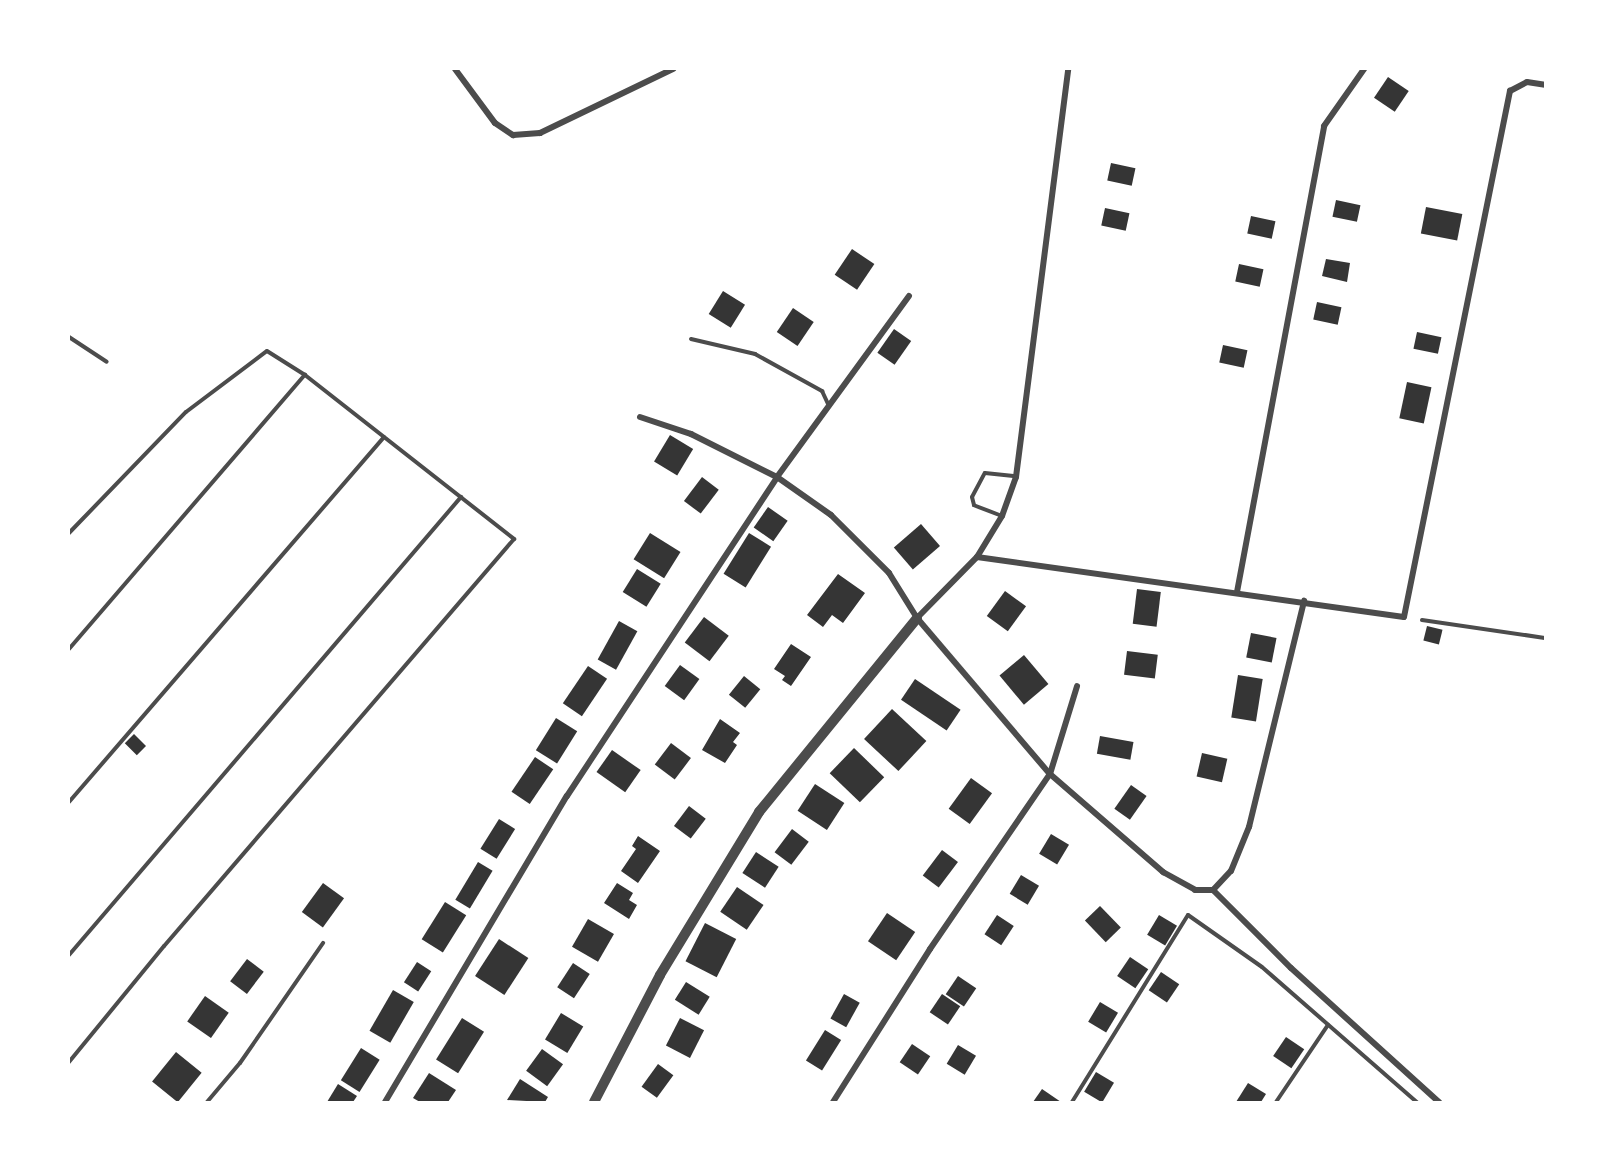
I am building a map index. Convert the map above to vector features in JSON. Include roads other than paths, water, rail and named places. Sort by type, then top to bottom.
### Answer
[{"type":"street","points":[[455,69],[495,123],[513,135],[540,133],[673,69]]},
{"type":"street","points":[[594,1102],[660,975],[759,812],[917,618],[977,557],[1002,516],[1016,477],[1068,69]]},
{"type":"street","points":[[1237,592],[1324,126],[1364,69]]},
{"type":"street","points":[[977,557],[1304,601],[1404,617],[1510,91],[1527,82],[1545,85]]},
{"type":"street","points":[[385,1102],[567,796],[777,477],[909,296]]},
{"type":"street","points":[[640,417],[691,434],[777,477],[839,523],[889,573],[917,618],[1050,774],[1163,872],[1195,890],[1213,890],[1291,968],[1439,1102]]},
{"type":"street","points":[[1213,890],[1230,872],[1249,827],[1304,601]]},
{"type":"street","points":[[833,1102],[930,949],[1050,774],[1077,686]]},
{"type":"lane","points":[[69,337],[107,362]]},
{"type":"lane","points":[[691,339],[755,354],[822,391],[830,407]]},
{"type":"lane","points":[[69,533],[186,412],[267,351],[304,375],[514,539],[180,928],[69,1062]]},
{"type":"lane","points":[[69,650],[304,375]]},
{"type":"lane","points":[[69,802],[384,437]]},
{"type":"lane","points":[[1002,516],[974,505],[972,496],[985,473],[1016,477]]},
{"type":"lane","points":[[69,955],[461,497]]},
{"type":"lane","points":[[1422,620],[1545,638]]},
{"type":"lane","points":[[1072,1102],[1188,915],[1262,968],[1417,1102]]},
{"type":"lane","points":[[207,1102],[240,1063],[323,943]]},
{"type":"lane","points":[[1276,1102],[1328,1024]]}]
